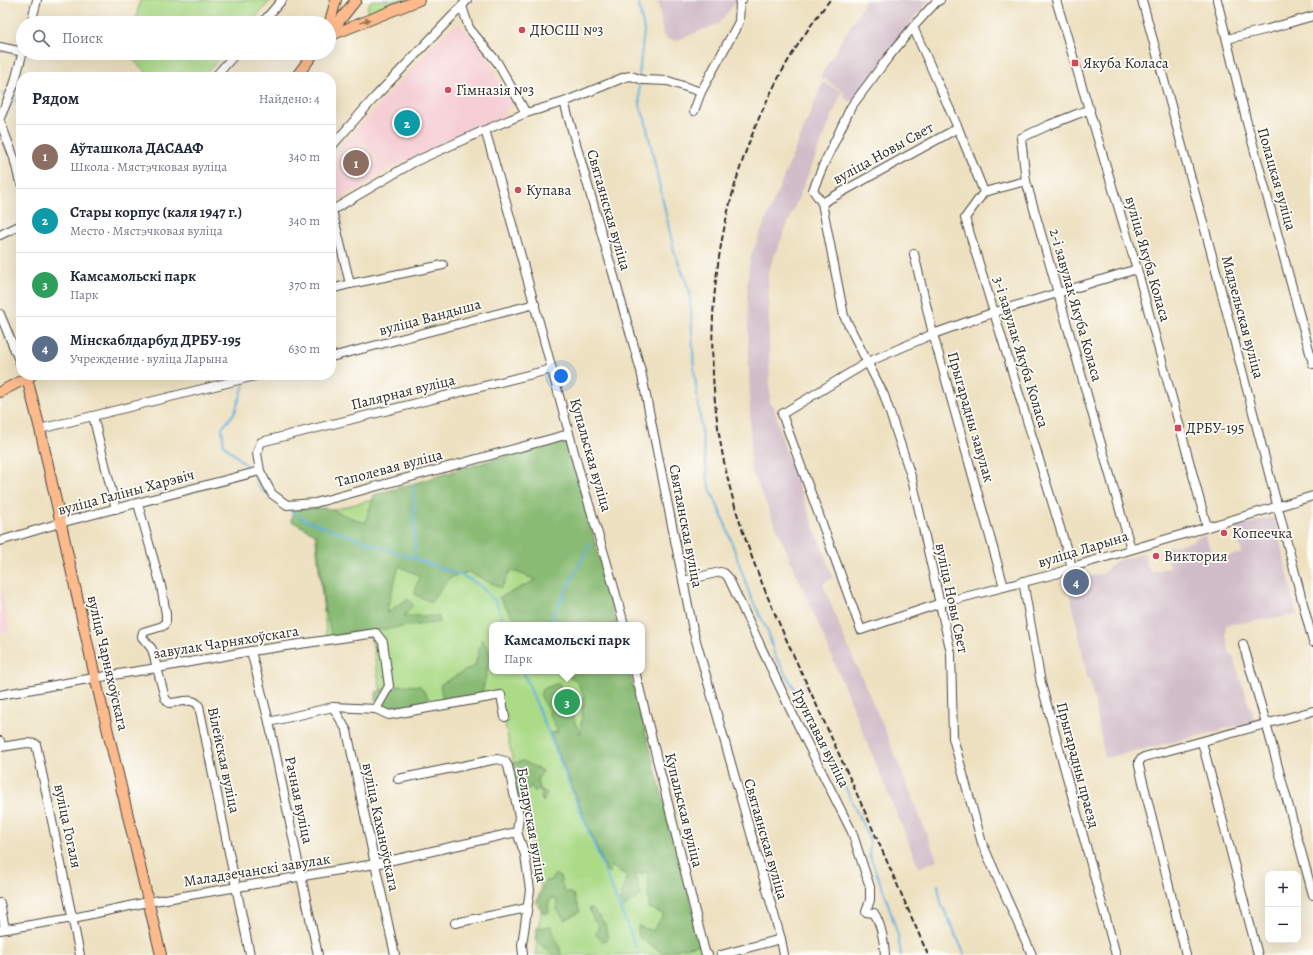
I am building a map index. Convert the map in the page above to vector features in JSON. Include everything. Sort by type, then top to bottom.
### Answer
[{"type":"main road","points":[[332,16],[336,0]]},
{"type":"main road","points":[[336,26],[356,0]]},
{"type":"main road","points":[[336,32],[418,0]]},
{"type":"main road","points":[[300,72],[309,60]]},
{"type":"main road","points":[[0,392],[21,380]]},
{"type":"main road","name":"вуліца Чарняхоўскага","points":[[29,380],[95,677],[161,955]]},
{"type":"street","points":[[33,16],[37,0]]},
{"type":"street","points":[[268,16],[282,0]]},
{"type":"street","points":[[694,111],[701,92],[739,22],[740,2],[742,0]]},
{"type":"street","name":"вуліца Новы Свет","points":[[940,0],[936,2],[913,27],[887,59],[852,107],[813,190],[822,203],[844,316],[884,395],[912,479],[951,653],[953,738],[982,843],[1032,955]]},
{"type":"street","name":"вуліца Якуба Коласа","points":[[1056,0],[1137,269],[1207,527]]},
{"type":"street","name":"Мядзельская вуліца","points":[[1142,0],[1208,240],[1313,642]]},
{"type":"street","name":"Полацкая вуліца","points":[[1217,0],[1246,119],[1313,364]]},
{"type":"street","points":[[464,3],[469,28],[497,62],[526,113]]},
{"type":"street","points":[[336,141],[375,97],[464,3]]},
{"type":"street","points":[[1227,39],[1313,16]]},
{"type":"street","name":"вуліца Новы Свет","points":[[913,27],[958,128],[984,192]]},
{"type":"street","points":[[0,47],[16,50]]},
{"type":"street","points":[[18,72],[21,60]]},
{"type":"street","points":[[219,72],[230,60]]},
{"type":"street","points":[[336,208],[414,162],[485,130],[526,113],[564,102],[631,76],[643,80],[668,81],[701,92]]},
{"type":"street","points":[[0,118],[16,78]]},
{"type":"street","name":"Святаянская вуліца","points":[[564,102],[641,371],[693,630],[781,939],[784,955]]},
{"type":"street","name":"2-і завулак Якуба Коласа","points":[[1090,109],[1021,138],[1026,181],[1131,549]]},
{"type":"street","points":[[0,121],[16,166]]},
{"type":"street","name":"вуліца Новы Свет","points":[[822,203],[958,128]]},
{"type":"street","name":"Купальская вуліца","points":[[485,130],[535,304],[569,434],[623,622]]},
{"type":"street","points":[[984,192],[1026,181]]},
{"type":"street","name":"3-і завулак Якуба Коласа","points":[[984,192],[965,218],[1072,567]]},
{"type":"street","points":[[336,226],[350,284]]},
{"type":"street","points":[[0,235],[16,227]]},
{"type":"street","name":"Прыгарадны завулак","points":[[914,254],[933,334],[1004,587]]},
{"type":"street","points":[[336,288],[350,284],[443,266]]},
{"type":"street","points":[[868,362],[933,334],[995,312],[1137,269]]},
{"type":"street","name":"вуліца Вандыша","points":[[336,356],[535,304]]},
{"type":"street","points":[[0,314],[16,353]]},
{"type":"street","name":"вуліца Ларына","points":[[868,362],[782,414],[862,630],[941,603],[1054,574],[1131,549],[1313,496]]},
{"type":"street","name":"Палярная вуліца","points":[[261,442],[552,369]]},
{"type":"street","points":[[40,429],[239,380]]},
{"type":"street","points":[[93,416],[116,509]]},
{"type":"street","name":"Таполевая вуліца","points":[[261,442],[257,453],[260,471],[272,494],[287,505],[315,503],[569,434]]},
{"type":"street","name":"вуліца Галіны Харэвіч","points":[[0,541],[60,523],[138,504],[260,471]]},
{"type":"street","name":"Вілейская вуліца","points":[[138,504],[161,586],[166,614],[166,622],[163,626],[143,632],[142,637],[152,649],[165,698],[169,703],[191,700],[199,706],[250,955]]},
{"type":"street","name":"Грунтавая вуліца","points":[[683,581],[720,572],[724,573],[728,577],[794,717],[852,832],[870,887],[870,900],[866,912],[874,913],[876,917],[883,939],[885,955]]},
{"type":"street","name":"Прыгарадны праезд","points":[[1023,581],[1041,683],[1116,955]]},
{"type":"street","name":"завулак Чарняхоўскага","points":[[0,695],[95,677],[157,668],[251,651],[376,633],[383,642],[389,686],[376,709]]},
{"type":"street","points":[[1243,644],[1313,895]]},
{"type":"street","name":"Рачная вуліца","points":[[251,651],[269,722],[318,955]]},
{"type":"street","name":"Купальская вуліца","points":[[636,674],[705,952],[708,955]]},
{"type":"street","points":[[269,722],[333,707],[376,709],[389,715],[501,695],[506,717]]},
{"type":"street","name":"вуліца Каханоўскага","points":[[333,707],[347,731],[374,864],[395,955]]},
{"type":"street","points":[[1186,955],[1139,761],[1144,757],[1313,711]]},
{"type":"street","name":"вуліца Гогаля","points":[[0,745],[27,742],[36,744],[80,955]]},
{"type":"street","points":[[1202,742],[1258,955]]},
{"type":"street","name":"Беларуская вуліца","points":[[398,780],[498,759],[505,762],[508,766],[519,816],[517,832],[525,855],[530,890],[522,945],[523,955]]},
{"type":"street","name":"Маладзечанскі завулак","points":[[2,929],[73,918],[148,902],[374,864],[517,832]]},
{"type":"street","points":[[0,903],[2,929]]},
{"type":"street","points":[[455,923],[527,908]]},
{"type":"street","points":[[722,955],[781,939]]},
{"type":"shaded area","points":[[658,0],[738,0],[718,24],[675,41],[667,39],[663,35]]},
{"type":"shaded area","points":[[866,0],[930,0],[913,20],[853,103],[844,98],[844,92],[820,77]]},
{"type":"shaded area","name":"Гімназія №3","points":[[459,24],[481,45],[512,105],[500,119],[390,168],[353,133],[443,34]]},
{"type":"shaded area","points":[[823,82],[842,92],[768,272],[770,404],[774,407],[785,449],[833,578],[823,584],[845,640],[885,730],[937,860],[919,868],[822,633],[751,469],[747,283],[750,258]]},
{"type":"shaded area","points":[[352,134],[389,169],[382,176],[336,201],[336,152]]},
{"type":"shaded area","points":[[1269,518],[1275,519],[1297,615],[1226,625],[1226,635],[1230,655],[1232,654],[1255,722],[1220,729],[1220,731],[1105,758],[1090,680],[1088,680],[1070,592],[1066,592],[1064,581],[1102,574],[1116,561],[1144,553],[1150,572],[1170,568],[1164,548],[1193,541],[1195,538],[1205,535],[1215,559],[1242,553],[1234,528]]},
{"type":"shaded area","points":[[0,591],[10,632],[0,634]]},
{"type":"green space","points":[[140,0],[271,0],[257,16],[137,16]]},
{"type":"green space","points":[[372,0],[409,0],[369,15],[368,7]]},
{"type":"green space","points":[[133,60],[218,60],[207,72],[146,72]]},
{"type":"green space","points":[[563,439],[568,441],[616,622],[517,622],[499,598],[536,580],[511,570],[501,588],[469,572],[451,577],[431,602],[414,594],[420,576],[399,566],[386,613],[408,599],[413,605],[404,616],[438,616],[440,622],[332,636],[324,607],[317,535],[291,521],[293,509],[327,508],[365,523],[374,495]]},
{"type":"green space","points":[[571,449],[613,622],[489,622],[489,674],[627,674],[703,955],[535,955],[543,897],[498,693],[384,711],[371,636],[327,641],[313,515]]},
{"type":"green space","points":[[482,639],[489,651],[489,663],[481,697],[444,703],[440,685],[475,665]]},
{"type":"green space","points":[[565,674],[630,674],[702,944],[663,953],[639,938],[638,926],[653,931],[664,914],[649,908],[648,872],[635,875],[641,895],[623,908],[620,901],[627,876],[611,866],[610,873],[606,870],[550,733],[558,732],[540,694],[543,689],[559,683],[580,734],[584,696],[576,680]]},
{"type":"green space","points":[[402,685],[420,686],[434,705],[393,712],[376,703],[376,692]]},
{"type":"green space","points":[[523,761],[543,771],[537,780],[539,788],[547,793],[543,802],[541,797],[542,792],[537,789],[535,792],[531,786],[528,790],[522,785],[520,797],[517,796],[511,764]]},
{"type":"green space","points":[[555,874],[560,877],[564,891],[573,894],[580,912],[565,920],[557,909],[557,900],[551,898],[548,906],[549,912],[545,914],[536,903],[545,881],[552,880]]},
{"type":"green space","points":[[589,908],[592,908],[605,924],[608,939],[603,942],[596,935],[599,925],[594,920]]},
{"type":"green space","points":[[551,926],[560,948],[561,955],[554,955],[535,940],[537,928]]},
{"type":"waterway","points":[[638,0],[644,31],[639,75]]},
{"type":"waterway","points":[[639,86],[640,106],[645,119],[674,251],[690,292],[694,369],[708,483],[726,526],[750,595],[768,632],[775,656],[793,686],[804,712],[832,758],[870,841],[869,854],[887,900],[898,936],[901,955]]},
{"type":"waterway","points":[[244,385],[235,412],[222,428],[224,445],[249,468]]},
{"type":"waterway","points":[[254,477],[261,490],[268,494]]},
{"type":"waterway","points":[[413,484],[415,558]]},
{"type":"waterway","points":[[288,508],[305,520],[463,576],[478,584],[496,602],[504,622]]},
{"type":"waterway","points":[[550,622],[590,544]]},
{"type":"waterway","points":[[524,674],[636,947]]},
{"type":"waterway","points":[[938,885],[941,903],[965,955]]},
{"type":"railway","points":[[830,0],[794,51],[764,106],[741,164],[725,224],[715,285],[712,347],[716,410],[726,471],[734,502],[753,561],[765,591],[928,955]]},
{"type":"place","name":"ДЮСШ №3","points":[[522,30]]},
{"type":"place","name":"Якуба Коласа","points":[[1075,63]]},
{"type":"place","name":"Гімназія №3","points":[[448,90]]},
{"type":"place","name":"Стары корпус (каля 1947 г.)","points":[[407,123]]},
{"type":"place","name":"Аўташкола ДАСААФ","points":[[356,163]]},
{"type":"place","name":"Купава","points":[[518,190]]},
{"type":"place","name":"ДРБУ-195","points":[[1178,428]]},
{"type":"place","name":"Копеечка","points":[[1224,533]]},
{"type":"place","name":"Виктория","points":[[1156,556]]},
{"type":"place","name":"Мінскаблдарбуд ДРБУ-195","points":[[1076,582]]},
{"type":"place","name":"Камсамольскі парк","points":[[567,702]]}]
